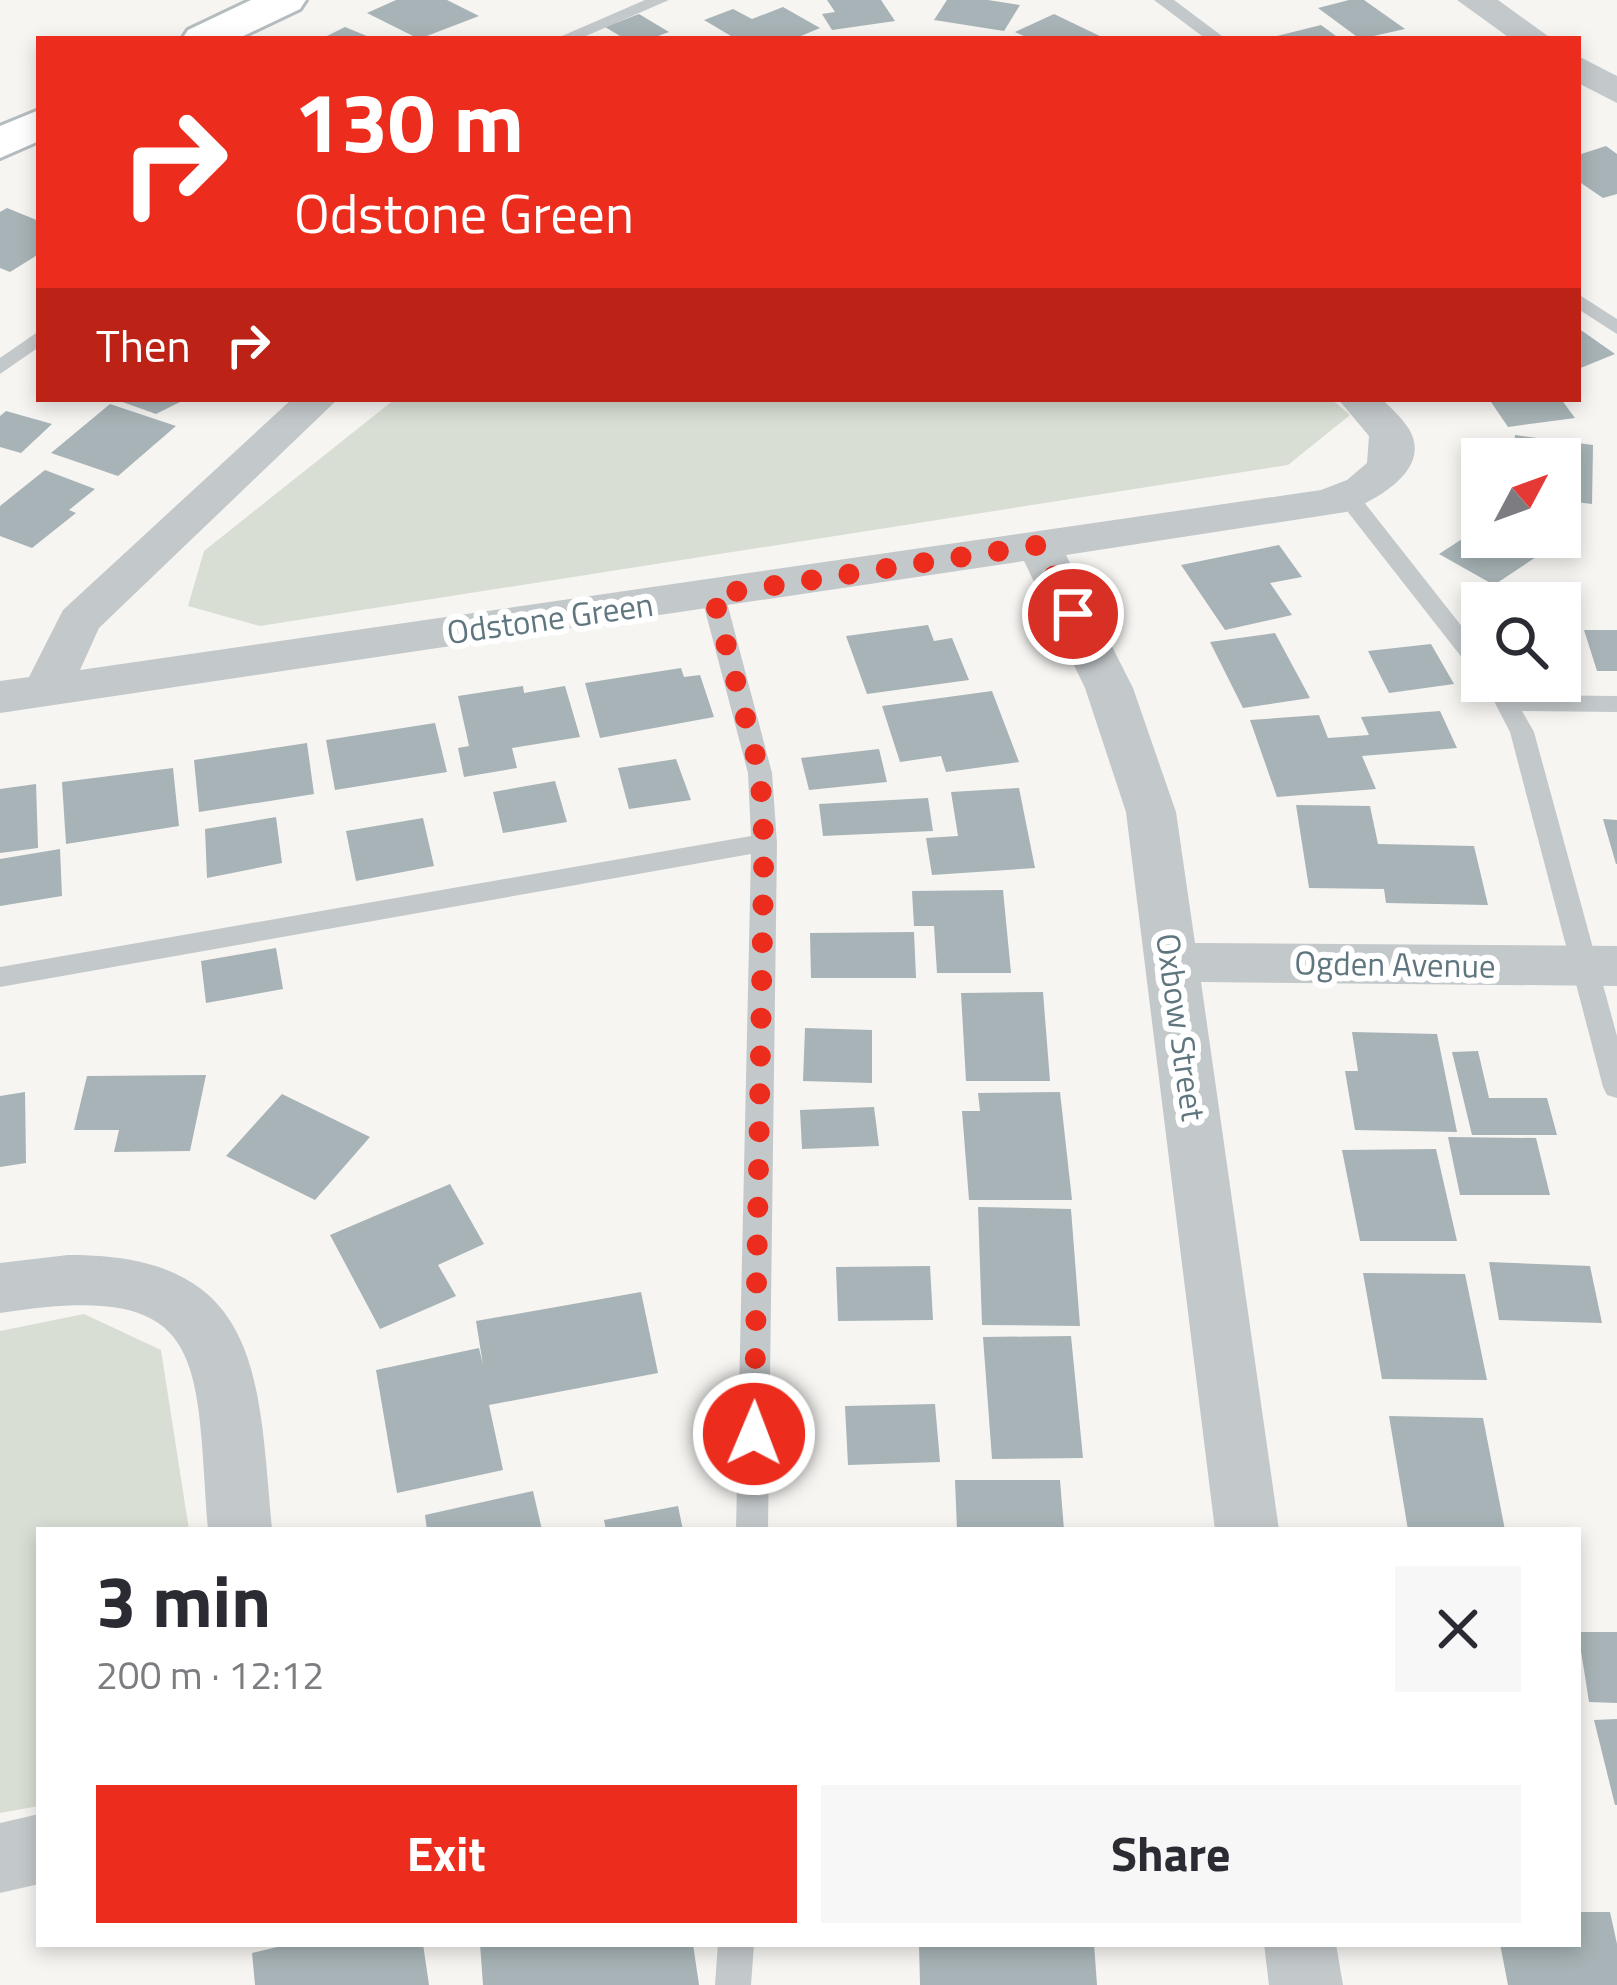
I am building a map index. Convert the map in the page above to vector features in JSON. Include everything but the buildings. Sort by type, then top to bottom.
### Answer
[{"type":"street","points":[[209,36],[284,0]]},
{"type":"street","points":[[1474,0],[1530,36]]},
{"type":"street","points":[[1581,69],[1617,92]]},
{"type":"street","points":[[0,144],[36,125]]},
{"type":"street","points":[[47,689],[79,621],[314,402]]},
{"type":"street","points":[[1348,497],[1388,467],[1392,451],[1391,434],[1362,402]]},
{"type":"street","name":"Odstone Green","points":[[0,698],[1348,497]]},
{"type":"street","name":"Oxbow Street","points":[[1039,545],[1131,742],[1151,812],[1247,1527]]},
{"type":"street","name":"Ogden Avenue","points":[[1173,962],[1600,966]]},
{"type":"street","points":[[0,1288],[100,1276],[137,1282],[194,1317],[213,1345],[224,1375],[240,1527]]},
{"type":"street","points":[[0,1858],[36,1850]]},
{"type":"street","points":[[1300,1947],[1306,1985]]},
{"type":"lane","points":[[570,36],[660,0]]},
{"type":"lane","points":[[1163,0],[1213,36]]},
{"type":"lane","points":[[1581,302],[1617,328]]},
{"type":"lane","points":[[0,368],[36,339]]},
{"type":"lane","points":[[1348,497],[1461,641]]},
{"type":"lane","points":[[713,595],[760,773],[764,843],[752,1527]]},
{"type":"lane","points":[[1581,700],[1617,704]]},
{"type":"lane","points":[[1506,702],[1522,732],[1600,966],[1617,1087]]},
{"type":"lane","points":[[0,977],[764,843]]},
{"type":"lane","points":[[733,1985],[736,1947]]},
{"type":"shaded area","points":[[391,402],[1335,402],[1350,415],[1288,465],[260,626],[188,606],[204,551]]},
{"type":"shaded area","points":[[84,1314],[161,1350],[189,1527],[36,1527],[36,1807],[0,1813],[0,1331]]},
{"type":"route","points":[[754,1434],[764,843],[760,773],[713,595],[1039,545],[1073,614]]}]
